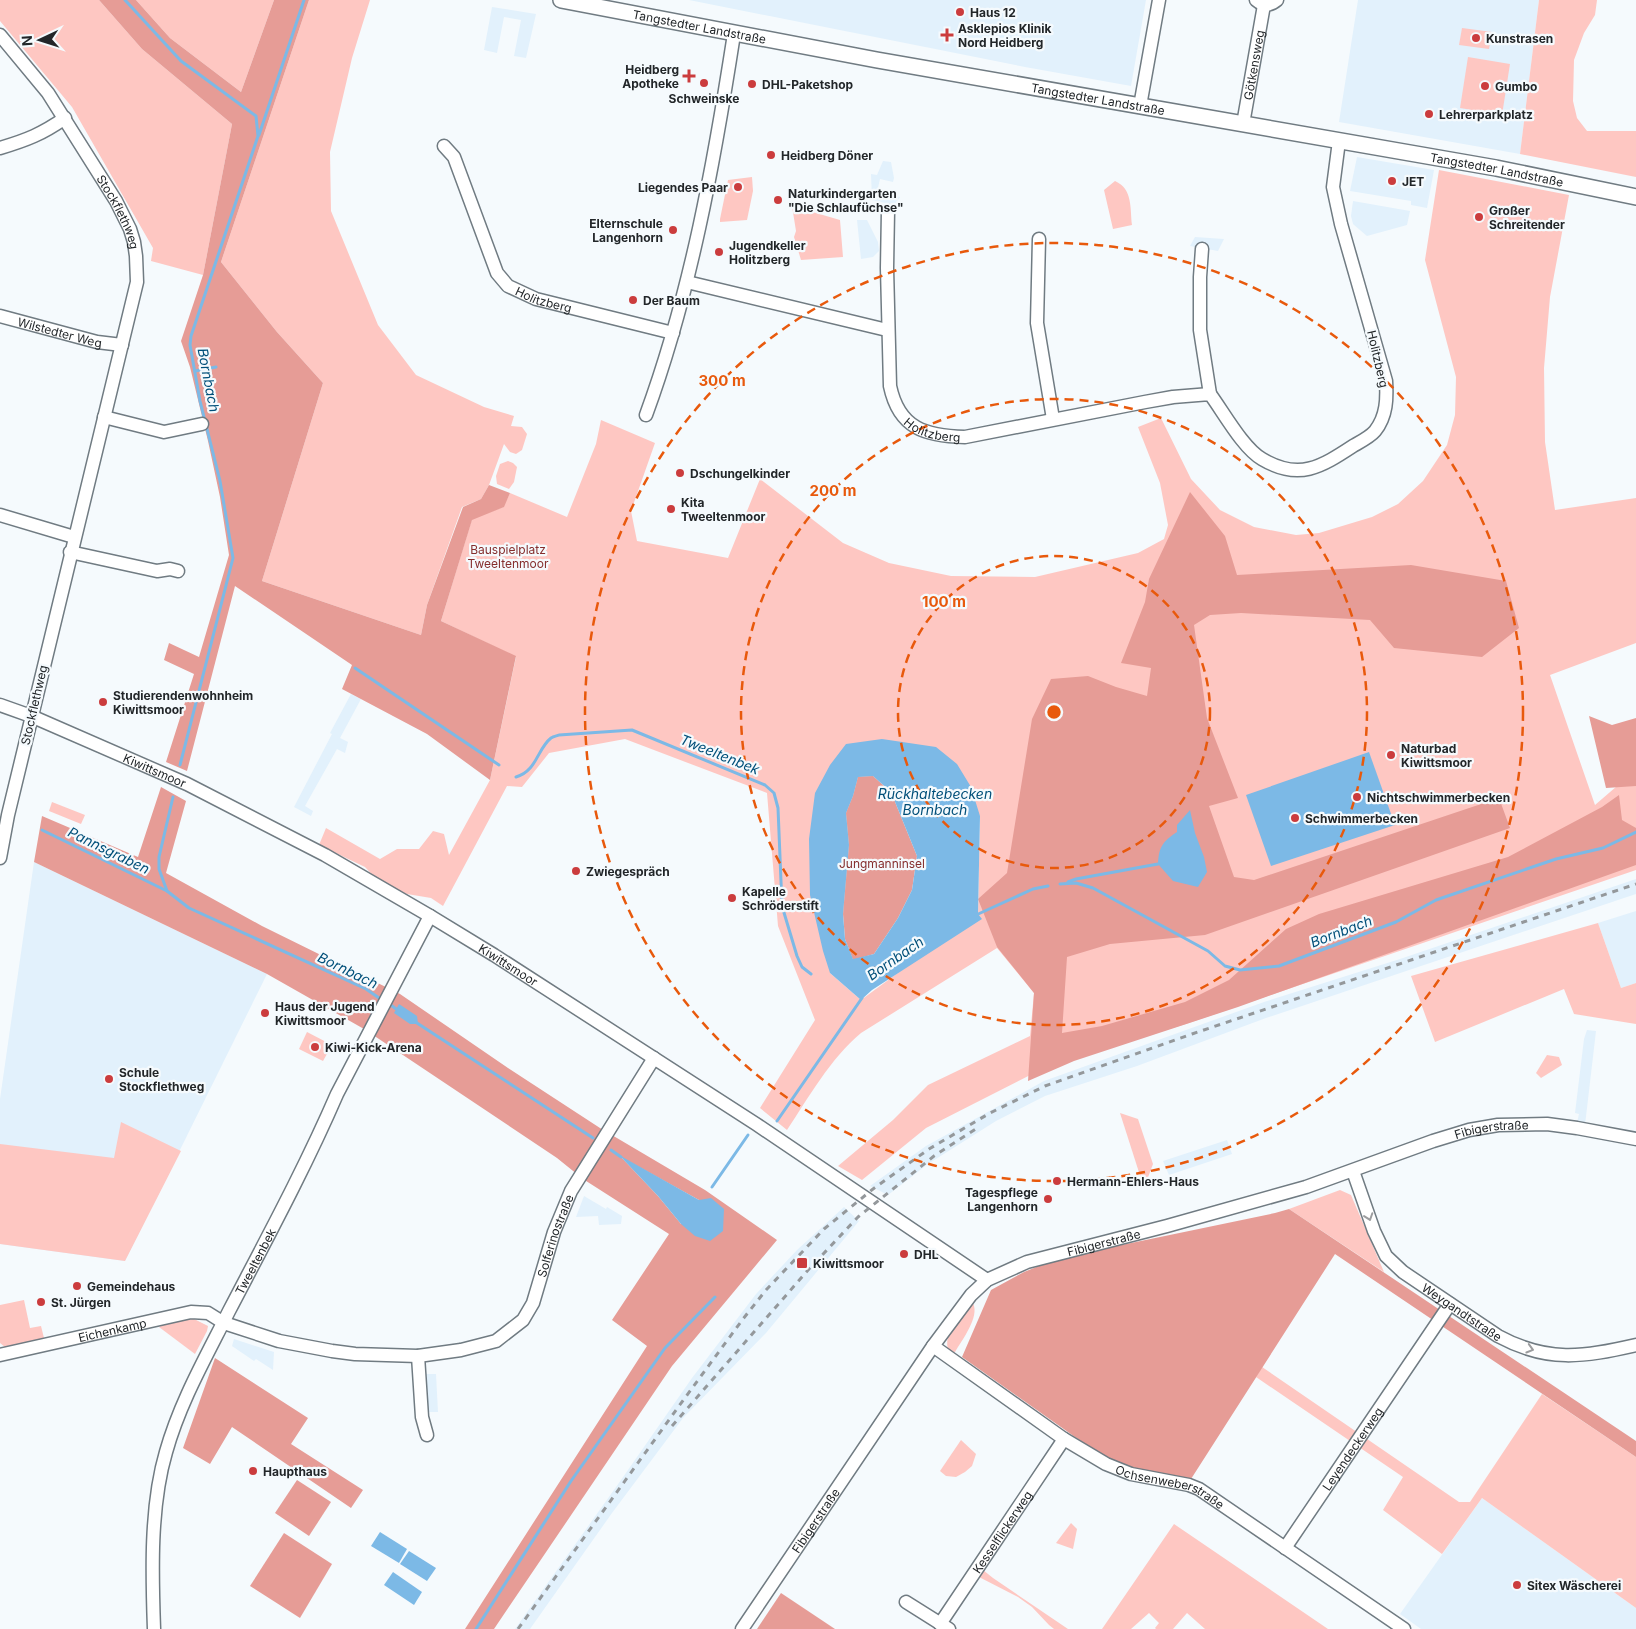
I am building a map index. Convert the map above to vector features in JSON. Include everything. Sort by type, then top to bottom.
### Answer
[{"type":"street","name":"Tangstedter Landstraße","points":[[561,0],[734,34],[1496,168],[1636,197]]},
{"type":"street","points":[[1140,106],[1159,0]]},
{"type":"street","points":[[1260,2],[1272,4],[1277,0]]},
{"type":"street","name":"Götkensweg","points":[[1243,124],[1260,2]]},
{"type":"street","points":[[646,416],[657,386],[688,282],[709,181],[734,34]]},
{"type":"street","name":"Stockflethweg","points":[[0,35],[48,93],[65,118],[116,202],[130,229],[136,256],[136,282],[122,345],[70,552],[8,815],[0,858]]},
{"type":"street","points":[[0,148],[22,142],[44,132],[65,118]]},
{"type":"street","name":"Holitzberg","points":[[1202,249],[1200,330],[1210,394],[1245,443],[1256,455],[1280,468],[1292,470],[1312,469],[1328,462],[1374,432],[1382,419],[1387,401],[1386,381],[1333,188],[1339,141]]},
{"type":"street","name":"Holitzberg","points":[[444,146],[454,157],[497,273],[508,286],[536,299],[673,333]]},
{"type":"street","name":"Holitzberg","points":[[888,211],[886,268],[890,386],[892,397],[898,410],[909,422],[923,432],[943,436],[965,437],[1173,397],[1210,394]]},
{"type":"street","points":[[1039,239],[1037,323],[1053,419]]},
{"type":"street","points":[[688,282],[887,330]]},
{"type":"street","name":"Wilstedter Weg","points":[[0,316],[96,342],[122,345]]},
{"type":"street","points":[[104,418],[164,432],[202,424]]},
{"type":"street","points":[[0,515],[74,536]]},
{"type":"street","points":[[70,552],[157,571],[178,571]]},
{"type":"street","name":"Kiwittsmoor","points":[[0,705],[31,716],[187,784],[325,855],[430,916],[494,955],[777,1138],[987,1280]]},
{"type":"street","name":"Tweeltenbek","points":[[154,1629],[153,1551],[157,1502],[165,1453],[184,1400],[325,1123],[337,1094],[430,916]]},
{"type":"street","name":"Solferinostraße","points":[[224,1323],[279,1341],[332,1351],[370,1355],[418,1356],[461,1350],[496,1341],[523,1320],[533,1302],[554,1232],[571,1191],[654,1058]]},
{"type":"street","name":"Fibigerstraße","points":[[742,1629],[933,1346],[971,1295],[987,1280],[1027,1262],[1282,1194],[1469,1130],[1498,1125],[1556,1125],[1636,1138]]},
{"type":"street","name":"Weygandtstraße","points":[[1353,1171],[1374,1231],[1386,1256],[1402,1272],[1498,1336],[1513,1344],[1545,1354],[1578,1356],[1636,1345]]},
{"type":"street","name":"Leyendeckerweg","points":[[1285,1548],[1450,1304]]},
{"type":"street","name":"Eichenkamp","points":[[0,1355],[191,1312],[208,1313],[224,1323]]},
{"type":"street","name":"Ochsenweberstraße","points":[[933,1346],[1064,1439],[1106,1464],[1131,1474],[1189,1485],[1199,1489],[1404,1629]]},
{"type":"street","points":[[418,1356],[422,1417],[426,1435]]},
{"type":"street","name":"Kesselflickerweg","points":[[906,1602],[944,1626],[1064,1439]]},
{"type":"shaded area","points":[[689,0],[1146,0],[1131,86],[1025,67]]},
{"type":"shaded area","points":[[1358,0],[1539,0],[1520,154],[1339,122]]},
{"type":"shaded area","points":[[492,7],[536,14],[526,58],[514,56],[521,20],[504,17],[497,53],[484,50]]},
{"type":"shaded area","name":"JET","points":[[1357,157],[1434,170],[1427,208],[1411,205],[1411,201],[1350,191]]},
{"type":"shaded area","points":[[883,161],[891,162],[894,178],[893,182],[880,179],[877,192],[900,197],[894,205],[872,200],[871,174],[877,175]]},
{"type":"shaded area","points":[[1353,201],[1410,211],[1407,225],[1367,236],[1353,224],[1351,216]]},
{"type":"shaded area","points":[[857,220],[867,220],[878,242],[879,251],[873,257],[861,259]]},
{"type":"shaded area","points":[[1195,237],[1224,239],[1218,251],[1190,246]]},
{"type":"shaded area","points":[[351,694],[361,699],[340,738],[348,742],[345,753],[337,749],[305,806],[313,811],[311,816],[294,807]]},
{"type":"shaded area","name":"Schule Stockflethweg","points":[[34,862],[267,974],[125,1261],[0,1244],[0,1099]]},
{"type":"shaded area","points":[[1636,879],[1636,894],[1266,1018],[1137,1066],[1045,1096],[996,1121],[928,1164],[888,1195],[870,1186],[926,1146],[1044,1081],[1264,1002],[1400,959]]},
{"type":"shaded area","points":[[1636,911],[1636,983],[1621,988],[1598,923]]},
{"type":"shaded area","points":[[1587,1030],[1596,1031],[1585,1125],[1577,1123],[1579,1114],[1575,1113],[1584,1039]]},
{"type":"shaded area","points":[[1227,1140],[1232,1154],[1169,1175],[1163,1161]]},
{"type":"shaded area","points":[[584,1196],[622,1216],[621,1224],[599,1225],[598,1216],[576,1217]]},
{"type":"shaded area","points":[[844,1207],[859,1221],[766,1333],[683,1418],[612,1513],[530,1629],[515,1629],[692,1378],[756,1294],[797,1250]]},
{"type":"shaded area","points":[[234,1339],[274,1352],[273,1370],[256,1359],[254,1361],[232,1346]]},
{"type":"shaded area","points":[[426,1374],[436,1374],[438,1412],[428,1412]]},
{"type":"shaded area","points":[[1482,1498],[1636,1608],[1636,1629],[1421,1629],[1400,1614]]},
{"type":"green space","points":[[0,0],[99,0],[142,49],[232,124],[203,275],[151,261],[153,248],[72,107],[0,21]]},
{"type":"green space","points":[[99,0],[136,0],[170,38],[241,92],[274,0],[309,0],[221,262],[277,332],[323,383],[262,581],[421,635],[427,605],[463,507],[481,499],[489,485],[510,493],[504,507],[472,520],[441,621],[516,656],[490,780],[427,734],[342,689],[352,665],[235,586],[187,771],[166,762],[194,674],[164,660],[169,643],[199,657],[229,555],[220,497],[208,441],[190,367],[181,341],[203,275],[232,124],[142,49]]},
{"type":"green space","points":[[136,0],[274,0],[241,92],[170,38]]},
{"type":"green space","points":[[309,0],[370,0],[352,58],[330,152],[331,211],[378,325],[416,375],[484,407],[514,416],[511,426],[522,427],[527,434],[522,450],[516,454],[510,452],[504,444],[489,485],[481,499],[462,507],[427,605],[421,635],[262,581],[323,383],[277,332],[221,262]]},
{"type":"green space","points":[[1539,0],[1597,0],[1595,15],[1584,33],[1574,60],[1573,101],[1577,118],[1587,131],[1636,131],[1636,177],[1520,154]]},
{"type":"green space","name":"Kunstrasen","points":[[1462,28],[1492,32],[1489,49],[1459,45]]},
{"type":"green space","name":"Gumbo","points":[[1468,57],[1510,64],[1502,115],[1460,108]]},
{"type":"green space","name":"Bauspielplatz Tweeltenmoor","points":[[1439,170],[1569,195],[1550,297],[1544,368],[1545,442],[1555,510],[1636,498],[1636,643],[1550,675],[1595,805],[1624,780],[1636,722],[1636,870],[1186,1024],[1050,1065],[926,1128],[862,1180],[838,1166],[893,1120],[928,1085],[1030,1036],[1034,993],[997,948],[861,1033],[839,1054],[787,1130],[760,1108],[815,1020],[778,926],[767,793],[625,739],[549,753],[522,787],[507,786],[443,906],[431,898],[407,894],[378,881],[365,867],[319,845],[326,828],[380,859],[397,849],[419,849],[433,831],[444,834],[449,855],[490,780],[516,657],[441,621],[472,519],[503,507],[510,493],[567,517],[596,444],[601,420],[655,443],[631,511],[637,541],[728,558],[760,479],[843,543],[889,563],[951,576],[1035,577],[1138,553],[1164,539],[1168,525],[1160,483],[1138,427],[1161,418],[1191,479],[1220,510],[1254,527],[1296,535],[1319,533],[1372,517],[1398,504],[1423,481],[1447,445],[1455,415],[1456,377],[1425,260]],"holes":[[[882,739],[980,816],[978,914],[861,1000],[830,973]]]},
{"type":"green space","points":[[752,177],[753,191],[747,220],[720,222],[728,180]]},
{"type":"green space","points":[[1115,181],[1121,184],[1128,194],[1132,225],[1113,229],[1104,190]]},
{"type":"green space","points":[[792,206],[840,220],[843,257],[801,260],[794,237],[796,231]]},
{"type":"green space","points":[[508,461],[517,467],[514,482],[509,489],[497,484],[496,476],[500,464]]},
{"type":"green space","points":[[1190,492],[1225,536],[1237,575],[1411,565],[1506,581],[1519,628],[1482,657],[1394,648],[1370,620],[1241,613],[1210,615],[1194,625],[1207,718],[1238,798],[1209,806],[1234,877],[1254,880],[1499,798],[1510,828],[1205,935],[1110,944],[1067,957],[1062,1033],[1102,1026],[1185,1002],[1229,980],[1286,929],[1319,914],[1508,857],[1602,807],[1619,795],[1622,820],[1636,828],[1636,865],[1238,1007],[1074,1061],[1028,1081],[1034,993],[997,947],[978,899],[1007,873],[1032,719],[1051,679],[1088,676],[1147,696],[1151,668],[1121,663],[1145,602],[1149,579]]},
{"type":"green space","points":[[1589,716],[1612,725],[1636,718],[1636,786],[1606,788]]},
{"type":"green space","name":"Jungmanninsel","points":[[873,776],[891,792],[917,856],[912,890],[898,918],[874,954],[853,960],[845,939],[843,914],[849,845],[846,813],[858,777]]},
{"type":"green space","points":[[161,787],[186,801],[166,873],[262,926],[400,994],[508,1068],[600,1128],[705,1190],[777,1240],[672,1366],[494,1629],[465,1629],[647,1346],[612,1320],[669,1234],[583,1179],[557,1158],[364,1029],[267,974],[34,862],[42,816],[138,857]],"holes":[[[621,1157],[699,1200],[681,1224],[658,1196]]]},
{"type":"green space","points":[[52,802],[85,815],[81,824],[49,811]]},
{"type":"green space","points":[[1598,923],[1621,988],[1636,983],[1636,1024],[1574,1014],[1564,989],[1435,1042],[1411,976]]},
{"type":"green space","name":"Kiwi-Kick-Arena","points":[[307,1032],[332,1045],[323,1061],[299,1049]]},
{"type":"green space","points":[[1547,1055],[1559,1057],[1562,1065],[1541,1078],[1536,1073]]},
{"type":"green space","points":[[1120,1113],[1138,1119],[1153,1164],[1144,1188]]},
{"type":"green space","points":[[121,1122],[181,1151],[125,1261],[0,1244],[0,1144],[114,1158]]},
{"type":"green space","points":[[1340,1190],[1351,1195],[1384,1272],[1289,1209]]},
{"type":"green space","points":[[1289,1209],[1636,1441],[1636,1457],[1335,1254],[1191,1479],[1118,1465],[962,1357],[991,1290],[1024,1272],[1059,1258]]},
{"type":"green space","points":[[24,1300],[30,1328],[41,1326],[44,1338],[5,1347],[0,1343],[0,1305]]},
{"type":"green space","points":[[973,1303],[975,1309],[969,1328],[955,1352],[949,1352],[947,1345],[950,1332]]},
{"type":"green space","points":[[194,1319],[208,1326],[195,1354],[159,1327],[168,1322]]},
{"type":"green space","points":[[215,1358],[308,1418],[291,1444],[363,1490],[351,1508],[232,1427],[210,1464],[183,1448]]},
{"type":"green space","points":[[1262,1367],[1459,1502],[1470,1502],[1542,1394],[1636,1457],[1636,1608],[1482,1498],[1442,1554],[1383,1510],[1403,1477],[1256,1377]]},
{"type":"green space","points":[[961,1440],[976,1454],[972,1466],[956,1477],[946,1476],[940,1471]]},
{"type":"green space","points":[[297,1480],[331,1502],[309,1536],[275,1513]]},
{"type":"green space","points":[[1071,1523],[1077,1529],[1073,1549],[1056,1543]]},
{"type":"green space","points":[[1174,1524],[1328,1629],[1205,1629],[1187,1613],[1173,1629],[1156,1629],[1159,1623],[1149,1613],[1131,1629],[1102,1629]]},
{"type":"green space","points":[[284,1533],[332,1564],[300,1618],[250,1586]]},
{"type":"green space","points":[[983,1570],[1068,1629],[1054,1629],[1032,1607],[1018,1597],[979,1577]]},
{"type":"green space","points":[[781,1593],[835,1629],[757,1629]]},
{"type":"water","name":"Rückhaltebecken Bornbach","points":[[882,739],[936,747],[957,764],[971,787],[980,816],[978,914],[982,919],[872,990],[861,1000],[830,973],[810,895],[809,839],[815,793],[830,765],[846,744]],"holes":[[[873,776],[891,792],[917,856],[912,890],[898,918],[874,954],[853,959],[845,939],[843,914],[849,845],[846,813],[858,777]]]},
{"type":"water","points":[[1369,752],[1395,825],[1271,866],[1246,795]]},
{"type":"water","points":[[1190,810],[1207,872],[1198,887],[1173,881],[1158,864],[1162,845],[1177,832],[1177,825]]},
{"type":"water","points":[[399,1004],[417,1016],[418,1024],[410,1024],[394,1013]]},
{"type":"water","points":[[619,1155],[699,1200],[711,1198],[724,1209],[723,1231],[710,1241],[695,1236],[681,1224],[658,1196]]},
{"type":"water","points":[[380,1532],[407,1549],[399,1563],[371,1546]]},
{"type":"water","points":[[409,1551],[436,1568],[427,1581],[400,1564]]},
{"type":"water","points":[[393,1572],[422,1592],[414,1605],[384,1585]]},
{"type":"waterway","name":"Bornbach","points":[[125,0],[181,61],[256,116],[258,136],[191,336],[190,345],[200,401],[220,481],[233,558],[180,765]]},
{"type":"waterway","points":[[259,135],[304,0]]},
{"type":"waterway","points":[[195,371],[216,367]]},
{"type":"waterway","name":"Tweeltenbek","points":[[355,668],[499,765]]},
{"type":"waterway","name":"Tweeltenbek","points":[[516,777],[523,774],[533,765],[546,743],[553,737],[632,730],[765,785],[774,793],[778,808],[782,906],[797,956],[802,967],[811,974]]},
{"type":"waterway","name":"Bornbach","points":[[173,797],[159,857],[159,869],[167,891],[189,908],[366,989],[382,1000]]},
{"type":"waterway","name":"Pannsgraben","points":[[42,830],[167,891]]},
{"type":"waterway","name":"Bornbach","points":[[1060,884],[1076,883],[1093,888],[1208,951],[1225,966],[1240,970],[1279,966],[1396,922],[1436,900],[1556,859],[1603,848],[1636,832]]},
{"type":"waterway","points":[[1068,882],[1158,864]]},
{"type":"waterway","name":"Bornbach","points":[[976,915],[1033,889],[1048,886]]},
{"type":"waterway","name":"Bornbach","points":[[777,1121],[862,998]]},
{"type":"waterway","name":"Bornbach","points":[[388,1003],[399,1011]]},
{"type":"waterway","name":"Bornbach","points":[[417,1023],[593,1138]]},
{"type":"waterway","name":"Bornbach","points":[[712,1187],[748,1135]]},
{"type":"waterway","name":"Bornbach","points":[[611,1150],[621,1157]]},
{"type":"waterway","points":[[476,1629],[571,1481],[665,1348],[715,1297]]},
{"type":"railway","points":[[518,1629],[679,1406],[766,1290],[824,1229],[873,1189],[929,1149],[990,1113],[1045,1086],[1192,1034],[1636,884]]},
{"type":"railway","points":[[672,1426],[809,1269],[858,1217],[934,1156],[979,1127]]},
{"type":"place","name":"Haus 12","points":[[960,12]]},
{"type":"place","name":"Asklepios Klinik Nord Heidberg","points":[[947,35]]},
{"type":"place","name":"Kunstrasen","points":[[1476,38]]},
{"type":"place","name":"Heidberg Apotheke","points":[[689,76]]},
{"type":"place","name":"Schweinske","points":[[704,83]]},
{"type":"place","name":"DHL-Paketshop","points":[[752,84]]},
{"type":"place","name":"Gumbo","points":[[1485,86]]},
{"type":"place","name":"Lehrerparkplatz","points":[[1429,114]]},
{"type":"place","name":"Heidberg Döner","points":[[771,155]]},
{"type":"place","name":"JET","points":[[1392,181]]},
{"type":"place","name":"Liegendes Paar","points":[[738,187]]},
{"type":"place","name":"Naturkindergarten \"Die Schlaufüchse\"","points":[[778,200]]},
{"type":"place","name":"Großer Schreitender","points":[[1479,217]]},
{"type":"place","name":"Elternschule Langenhorn","points":[[673,230]]},
{"type":"place","name":"Jugendkeller Holitzberg","points":[[719,252]]},
{"type":"place","name":"Der Baum","points":[[633,300]]},
{"type":"place","name":"Dschungelkinder","points":[[680,473]]},
{"type":"place","name":"Kita Tweeltenmoor","points":[[671,509]]},
{"type":"place","name":"Studierendenwohnheim Kiwittsmoor","points":[[103,702]]},
{"type":"place","name":"Naturbad Kiwittsmoor","points":[[1391,755]]},
{"type":"place","name":"Nichtschwimmerbecken","points":[[1357,797]]},
{"type":"place","name":"Schwimmerbecken","points":[[1295,818]]},
{"type":"place","name":"Zwiegespräch","points":[[576,871]]},
{"type":"place","name":"Kapelle Schröderstift","points":[[732,898]]},
{"type":"place","name":"Haus der Jugend Kiwittsmoor","points":[[265,1013]]},
{"type":"place","name":"Kiwi-Kick-Arena","points":[[315,1047]]},
{"type":"place","name":"Schule Stockflethweg","points":[[109,1079]]},
{"type":"place","name":"Hermann-Ehlers-Haus","points":[[1057,1181]]},
{"type":"place","name":"Tagespflege Langenhorn","points":[[1048,1199]]},
{"type":"place","name":"DHL","points":[[904,1254]]},
{"type":"place","name":"Kiwittsmoor","points":[[802,1263]]},
{"type":"place","name":"Gemeindehaus","points":[[77,1286]]},
{"type":"place","name":"St. Jürgen","points":[[41,1302]]},
{"type":"place","name":"Haupthaus","points":[[253,1471]]},
{"type":"place","name":"Sitex Wäscherei","points":[[1517,1585]]}]
